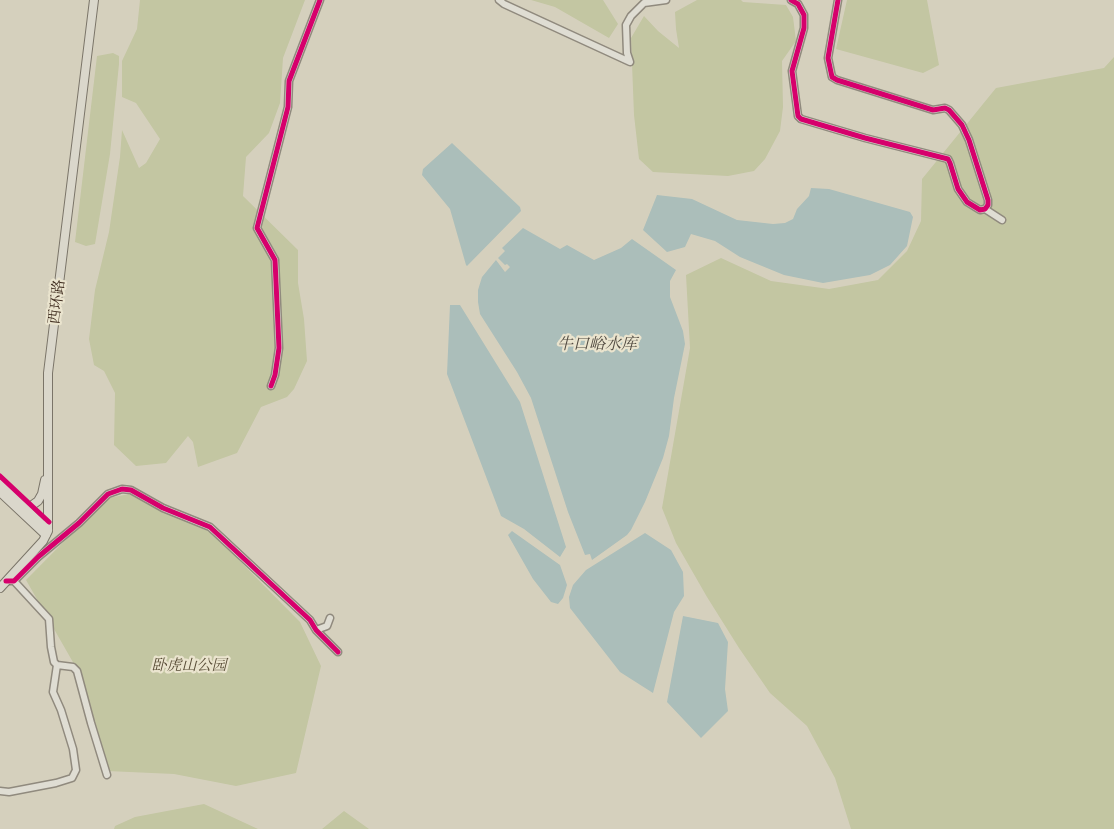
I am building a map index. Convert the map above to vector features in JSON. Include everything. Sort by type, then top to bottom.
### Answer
[{"type":"main road","name":"西环路","points":[[45,531],[44,396],[47,354],[93,0]]},
{"type":"main road","name":"西环路","points":[[45,531],[48,373],[93,0]]},
{"type":"main road","points":[[23,506],[31,506],[38,501],[42,494],[45,480]]},
{"type":"main road","points":[[0,484],[45,531]]},
{"type":"main road","points":[[0,492],[45,531]]},
{"type":"main road","points":[[0,588],[7,582],[45,531]]},
{"type":"street","points":[[270,386],[279,348],[274,260],[257,228],[288,107],[289,81],[320,0]]},
{"type":"street","points":[[499,0],[520,12],[630,62],[627,52],[626,26],[631,16],[644,3],[666,0]]},
{"type":"street","points":[[791,0],[798,4],[804,15],[804,28],[792,71],[798,116],[801,119],[865,138],[948,160],[958,189],[967,202],[980,210],[986,209],[1002,220]]},
{"type":"street","points":[[838,0],[828,58],[832,77],[933,110],[945,108],[949,110],[962,125],[969,140],[988,200],[986,209]]},
{"type":"street","points":[[0,791],[9,792],[72,778],[76,770],[73,749],[61,710],[53,692],[57,665],[51,647],[49,618],[7,582],[79,523],[108,494],[122,489],[131,490],[163,508],[210,527],[310,620],[316,630],[338,652]]},
{"type":"street","points":[[316,630],[327,626],[330,618]]},
{"type":"street","points":[[57,665],[73,667],[77,671],[91,723],[108,774]]},
{"type":"green space","points":[[140,0],[305,0],[283,58],[280,103],[269,133],[246,157],[243,196],[298,250],[298,283],[304,319],[307,361],[294,389],[287,397],[261,407],[237,453],[198,467],[193,442],[188,436],[166,463],[136,466],[114,445],[115,393],[104,371],[94,365],[89,339],[95,290],[109,232],[122,130],[139,168],[146,163],[160,139],[136,103],[122,97],[122,61],[137,29]]},
{"type":"green space","points":[[531,0],[603,0],[618,24],[609,38],[555,7]]},
{"type":"green space","points":[[697,0],[741,0],[743,2],[786,5],[793,17],[796,41],[782,61],[783,107],[780,131],[765,159],[754,171],[728,176],[653,172],[639,159],[634,115],[631,38],[644,16],[658,31],[679,48],[675,12]]},
{"type":"green space","points":[[847,0],[927,0],[939,65],[923,73],[836,49]]},
{"type":"green space","points":[[113,53],[119,56],[119,64],[110,154],[95,244],[86,246],[75,242],[97,56]]},
{"type":"green space","points":[[1114,57],[1114,829],[851,829],[835,778],[807,726],[770,693],[739,648],[676,543],[662,508],[690,348],[686,275],[721,258],[771,281],[829,289],[878,280],[907,251],[921,221],[922,179],[996,88],[1104,68]]},
{"type":"green space","name":"卧虎山公园","points":[[129,494],[212,533],[300,622],[321,666],[296,773],[236,786],[174,774],[107,771],[74,664],[26,580],[102,503],[109,498]]},
{"type":"green space","points":[[204,804],[258,829],[114,829],[115,826],[135,817]]},
{"type":"green space","points":[[344,811],[369,829],[322,829]]},
{"type":"water","points":[[452,143],[520,207],[521,211],[467,266],[450,209],[422,175],[423,169]]},
{"type":"water","points":[[811,188],[829,189],[910,212],[913,217],[907,246],[890,265],[870,275],[823,283],[784,275],[740,257],[715,241],[691,234],[685,247],[667,252],[643,230],[657,195],[692,199],[737,220],[773,224],[785,223],[793,219],[797,209],[809,196]]},
{"type":"water","name":"牛口峪水库","points":[[523,228],[560,249],[567,245],[594,260],[621,248],[632,239],[676,270],[670,281],[670,297],[683,331],[685,344],[674,398],[669,436],[663,458],[631,530],[627,535],[592,560],[590,554],[585,555],[568,512],[531,398],[517,372],[480,314],[478,290],[482,277],[496,260],[505,272],[510,267],[498,258],[505,251],[502,248]]},
{"type":"water","points":[[450,305],[460,305],[520,402],[566,547],[560,557],[524,529],[501,516],[447,374]]},
{"type":"water","points":[[512,531],[560,565],[567,585],[563,598],[558,604],[551,602],[533,579],[508,535]]},
{"type":"water","points":[[645,533],[671,550],[683,572],[684,596],[674,612],[653,693],[620,672],[570,608],[569,597],[573,585],[586,570]]},
{"type":"water","points":[[683,616],[718,623],[728,642],[725,689],[728,711],[701,738],[667,702]]},
{"type":"cycle path","points":[[271,386],[275,375],[279,348],[275,260],[257,228],[288,107],[289,81],[320,0]]},
{"type":"cycle path","points":[[791,0],[798,4],[804,15],[804,28],[792,71],[798,116],[801,119],[865,138],[948,159],[958,189],[967,202],[980,210],[985,209],[988,205],[988,200],[969,140],[962,125],[949,110],[945,108],[933,110],[832,77],[828,58],[838,0]]},
{"type":"cycle path","points":[[0,476],[49,522]]},
{"type":"cycle path","points":[[6,581],[14,581],[38,557],[79,523],[108,494],[122,489],[131,490],[163,508],[210,527],[310,620],[316,630],[338,652]]}]
